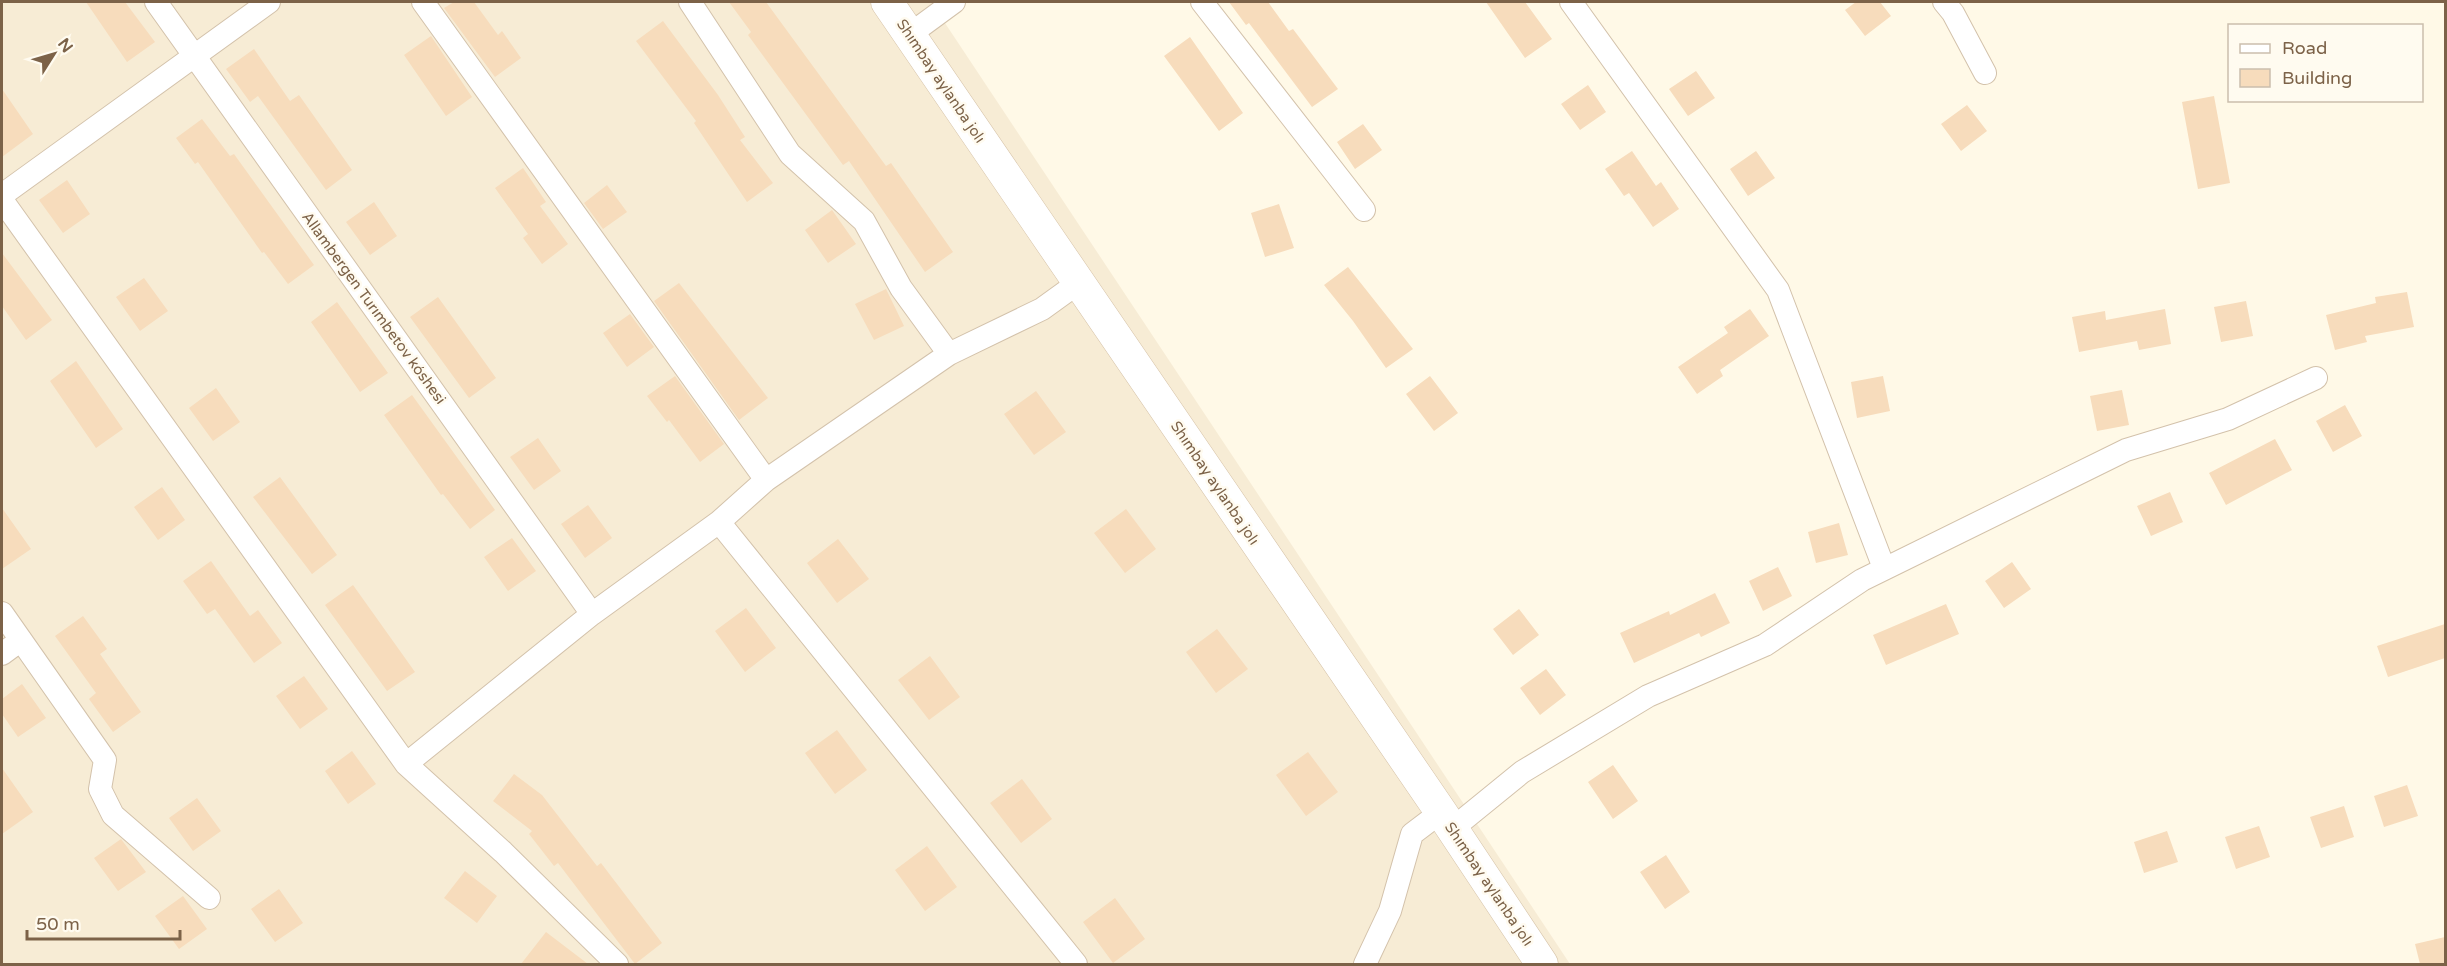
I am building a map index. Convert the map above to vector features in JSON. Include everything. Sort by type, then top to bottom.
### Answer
[{"type":"main road","name":"Shımbay aylanba jolı","points":[[887,2],[1542,964]]},
{"type":"street","name":"Allambergen Turımbetov kóshesi","points":[[156,2],[592,614]]},
{"type":"street","points":[[2,195],[193,54],[269,2]]},
{"type":"street","points":[[423,2],[766,480]]},
{"type":"street","points":[[690,2],[790,154],[864,221],[901,288],[949,354]]},
{"type":"street","points":[[909,35],[954,2]]},
{"type":"street","points":[[1202,2],[1364,210]]},
{"type":"street","points":[[1570,2],[1778,290],[1884,568]]},
{"type":"street","points":[[1944,2],[1953,13],[1985,73]]},
{"type":"street","points":[[2,200],[406,764],[503,852],[617,964]]},
{"type":"street","points":[[406,764],[592,614],[719,522],[766,480],[949,354],[1042,309],[1078,282]]},
{"type":"street","points":[[1365,964],[1390,911],[1412,834],[1446,821],[1648,696],[1765,645],[1862,580],[1884,568],[2126,450],[2229,419],[2316,378]]},
{"type":"street","points":[[719,522],[1076,964]]},
{"type":"street","points":[[2,613],[105,760],[100,789],[113,815],[209,898]]},
{"type":"street","points":[[2,654],[21,640]]},
{"type":"shaded area","points":[[2,2],[931,2],[1570,964],[2,964]]},
{"type":"building","points":[[86,2],[125,2],[155,42],[127,62]]},
{"type":"building","points":[[454,2],[474,2],[498,35],[502,31],[521,58],[495,77],[444,8]]},
{"type":"building","points":[[729,2],[766,2],[886,166],[891,163],[953,252],[925,272],[849,161],[843,165],[748,35],[751,32]]},
{"type":"building","points":[[1229,2],[1268,2],[1289,31],[1293,29],[1338,89],[1312,107],[1249,23],[1246,25]]},
{"type":"building","points":[[1486,2],[1525,2],[1552,39],[1525,58]]},
{"type":"building","points":[[1856,2],[1880,2],[1891,16],[1865,36],[1845,10]]},
{"type":"building","points":[[663,21],[718,95],[745,137],[740,140],[773,183],[747,202],[694,123],[696,121],[636,41]]},
{"type":"building","points":[[431,36],[472,97],[446,116],[404,55]]},
{"type":"building","points":[[1190,37],[1243,113],[1219,131],[1164,56]]},
{"type":"building","points":[[254,49],[290,101],[299,95],[352,170],[326,190],[258,96],[250,102],[226,69]]},
{"type":"building","points":[[1696,71],[1715,98],[1688,116],[1669,89]]},
{"type":"building","points":[[1588,85],[1606,112],[1580,130],[1561,104]]},
{"type":"building","points":[[2,89],[33,134],[2,157]]},
{"type":"building","points":[[2214,96],[2230,183],[2198,189],[2182,102]]},
{"type":"building","points":[[1967,105],[1987,131],[1961,151],[1941,124]]},
{"type":"building","points":[[202,119],[230,156],[234,154],[314,265],[288,284],[264,252],[262,253],[198,162],[195,164],[176,138]]},
{"type":"building","points":[[1363,124],[1382,150],[1355,169],[1337,142]]},
{"type":"building","points":[[1632,151],[1656,186],[1661,182],[1679,209],[1653,227],[1629,193],[1624,196],[1605,169]]},
{"type":"building","points":[[1756,151],[1775,178],[1748,196],[1730,169]]},
{"type":"building","points":[[523,168],[546,202],[540,206],[568,244],[542,264],[523,238],[528,234],[495,188]]},
{"type":"building","points":[[67,180],[90,214],[63,233],[39,200]]},
{"type":"building","points":[[607,185],[627,212],[603,229],[584,203]]},
{"type":"building","points":[[374,202],[397,236],[370,255],[346,222]]},
{"type":"building","points":[[1279,204],[1294,248],[1265,257],[1251,213]]},
{"type":"building","points":[[832,210],[856,244],[828,263],[805,230]]},
{"type":"building","points":[[2,253],[52,320],[26,340],[2,306]]},
{"type":"building","points":[[1348,267],[1413,349],[1386,368],[1324,285]]},
{"type":"building","points":[[144,278],[168,311],[140,331],[116,297]]},
{"type":"building","points":[[679,283],[768,398],[739,420],[654,301]]},
{"type":"building","points":[[886,289],[904,326],[874,340],[855,304]]},
{"type":"building","points":[[2407,292],[2414,327],[2365,336],[2367,342],[2335,350],[2326,315],[2376,303],[2375,297]]},
{"type":"building","points":[[438,297],[496,378],[469,398],[410,317]]},
{"type":"building","points":[[2246,301],[2253,336],[2221,342],[2214,307]]},
{"type":"building","points":[[337,302],[388,373],[360,392],[311,322]]},
{"type":"building","points":[[1750,309],[1769,336],[1720,370],[1723,376],[1697,394],[1678,367],[1728,333],[1724,327]]},
{"type":"building","points":[[2165,309],[2171,344],[2139,350],[2137,341],[2079,352],[2072,317],[2105,311],[2106,320]]},
{"type":"building","points":[[630,314],[654,347],[627,367],[603,333]]},
{"type":"building","points":[[76,361],[123,429],[96,448],[50,381]]},
{"type":"building","points":[[675,376],[724,444],[700,462],[669,420],[667,422],[647,396]]},
{"type":"building","points":[[1430,376],[1458,413],[1434,431],[1406,394]]},
{"type":"building","points":[[1883,376],[1890,411],[1857,418],[1851,382]]},
{"type":"building","points":[[216,388],[240,422],[213,441],[189,408]]},
{"type":"building","points":[[2122,390],[2129,425],[2097,431],[2090,396]]},
{"type":"building","points":[[1036,391],[1066,432],[1034,455],[1004,414]]},
{"type":"building","points":[[412,395],[495,510],[470,529],[443,494],[441,495],[384,415]]},
{"type":"building","points":[[2345,405],[2362,436],[2333,452],[2316,421]]},
{"type":"building","points":[[538,438],[561,471],[534,490],[510,457]]},
{"type":"building","points":[[2275,439],[2292,470],[2226,505],[2209,473]]},
{"type":"building","points":[[280,477],[337,555],[312,574],[253,497]]},
{"type":"building","points":[[162,487],[185,520],[158,540],[134,507]]},
{"type":"building","points":[[2170,492],[2183,522],[2151,536],[2137,506]]},
{"type":"building","points":[[588,505],[612,538],[585,558],[561,524]]},
{"type":"building","points":[[2,508],[31,549],[2,569]]},
{"type":"building","points":[[1126,509],[1156,549],[1125,573],[1094,533]]},
{"type":"building","points":[[1839,523],[1848,555],[1816,563],[1808,532]]},
{"type":"building","points":[[512,538],[536,571],[508,591],[484,557]]},
{"type":"building","points":[[838,539],[869,579],[837,603],[807,563]]},
{"type":"building","points":[[211,561],[250,616],[258,610],[282,643],[254,663],[215,609],[207,614],[183,581]]},
{"type":"building","points":[[2012,562],[2031,589],[2004,608],[1985,581]]},
{"type":"building","points":[[1778,567],[1792,596],[1763,611],[1749,581]]},
{"type":"building","points":[[353,585],[415,672],[387,691],[325,605]]},
{"type":"building","points":[[1715,593],[1730,623],[1701,637],[1699,633],[1634,663],[1620,633],[1669,611],[1670,615]]},
{"type":"building","points":[[1946,604],[1959,634],[1886,665],[1873,635]]},
{"type":"building","points":[[746,608],[776,648],[745,672],[715,631]]},
{"type":"building","points":[[1519,609],[1539,635],[1513,655],[1493,629]]},
{"type":"building","points":[[83,616],[107,649],[100,654],[141,712],[113,732],[89,699],[96,693],[55,636]]},
{"type":"building","points":[[2445,624],[2445,658],[2388,677],[2377,646]]},
{"type":"building","points":[[1217,629],[1248,669],[1216,693],[1186,652]]},
{"type":"building","points":[[930,656],[960,697],[929,720],[898,680]]},
{"type":"building","points":[[1546,669],[1566,695],[1540,715],[1520,688]]},
{"type":"building","points":[[304,676],[328,709],[300,729],[276,696]]},
{"type":"building","points":[[22,684],[46,718],[18,737],[2,714],[2,699]]},
{"type":"building","points":[[837,730],[867,770],[835,794],[805,753]]},
{"type":"building","points":[[352,751],[376,784],[348,804],[325,771]]},
{"type":"building","points":[[1308,752],[1338,792],[1306,816],[1276,775]]},
{"type":"building","points":[[1613,765],[1638,801],[1613,819],[1588,782]]},
{"type":"building","points":[[2,768],[33,812],[2,834]]},
{"type":"building","points":[[514,774],[542,795],[597,866],[601,863],[662,943],[635,964],[558,863],[554,866],[529,834],[532,831],[493,801]]},
{"type":"building","points":[[1022,779],[1052,819],[1021,843],[990,803]]},
{"type":"building","points":[[2407,785],[2418,816],[2384,827],[2374,796]]},
{"type":"building","points":[[197,798],[221,831],[193,851],[169,818]]},
{"type":"building","points":[[2344,806],[2354,837],[2321,848],[2310,817]]},
{"type":"building","points":[[2259,826],[2270,857],[2236,869],[2225,837]]},
{"type":"building","points":[[2167,831],[2178,862],[2144,873],[2134,842]]},
{"type":"building","points":[[121,839],[146,872],[118,891],[94,858]]},
{"type":"building","points":[[927,846],[957,887],[925,911],[895,870]]},
{"type":"building","points":[[1666,855],[1690,892],[1665,909],[1640,872]]},
{"type":"building","points":[[465,871],[497,896],[477,923],[444,898]]},
{"type":"building","points":[[279,889],[303,923],[275,942],[251,909]]},
{"type":"building","points":[[183,896],[207,929],[179,949],[155,916]]},
{"type":"building","points":[[1115,898],[1145,939],[1113,963],[1083,922]]},
{"type":"building","points":[[546,932],[588,964],[521,964]]},
{"type":"building","points":[[2445,937],[2445,964],[2420,964],[2415,944]]}]
